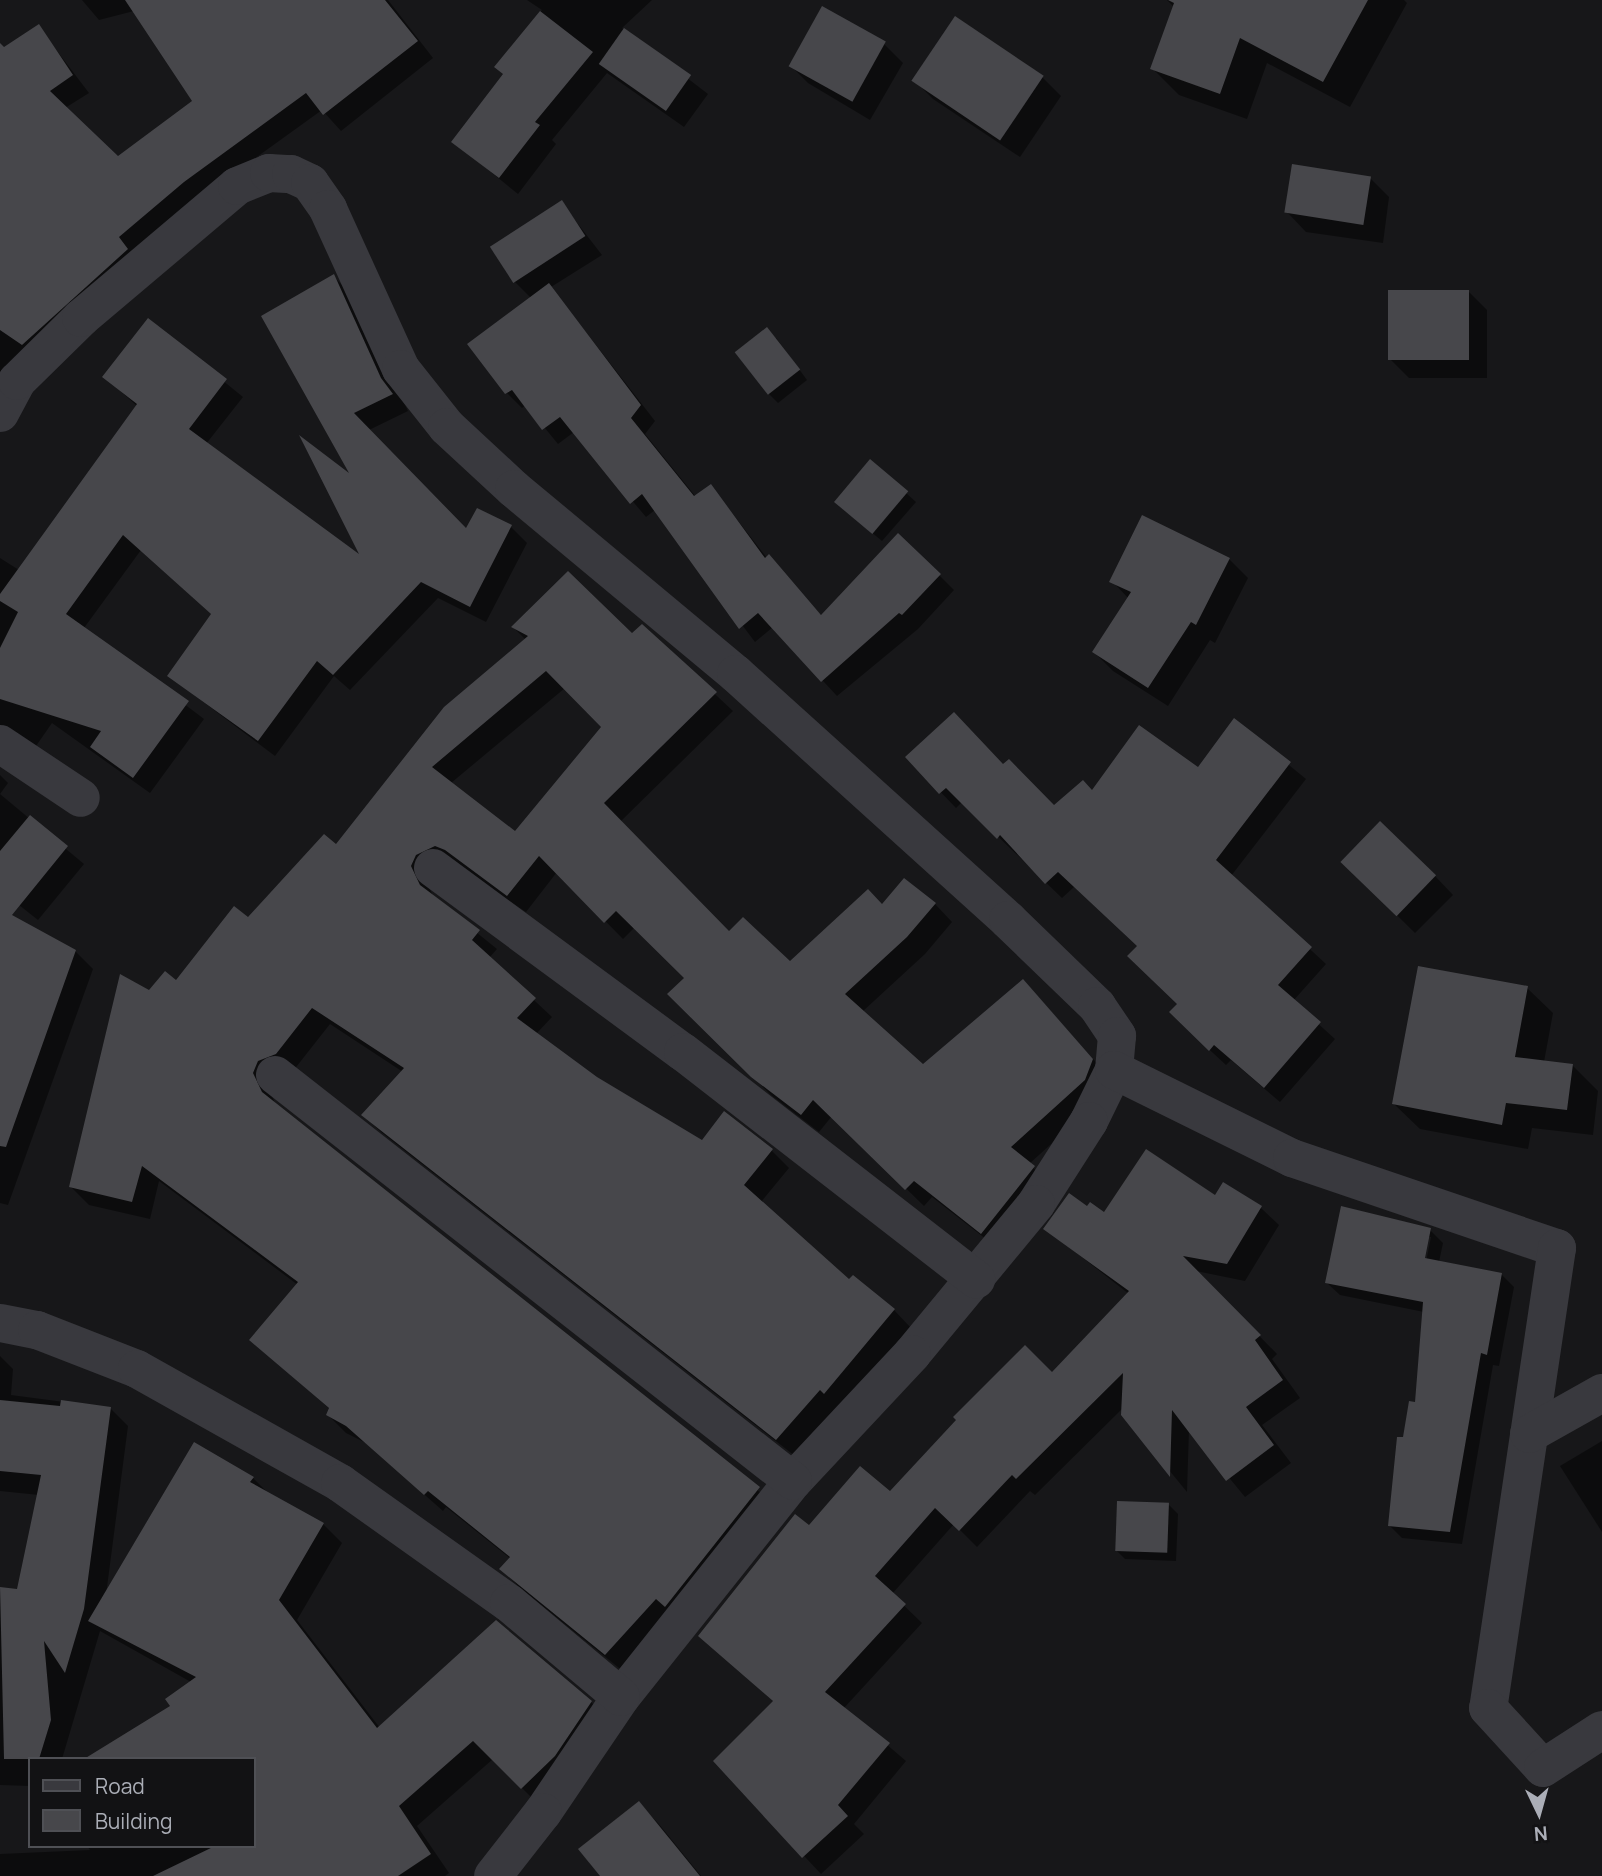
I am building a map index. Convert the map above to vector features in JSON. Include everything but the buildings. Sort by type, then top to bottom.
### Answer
[{"type":"street","points":[[6,389],[81,318],[237,186],[269,173],[291,174],[310,183],[328,209],[401,369],[447,427],[514,489],[736,674],[1087,996],[1117,1037],[1114,1070],[1089,1121],[1036,1204],[976,1279],[793,1481],[621,1697],[558,1792],[493,1876]]},
{"type":"street","points":[[0,744],[81,798]]},
{"type":"street","points":[[433,868],[661,1036],[976,1279]]},
{"type":"street","points":[[1114,1070],[1292,1158],[1557,1248],[1488,1708],[1543,1768],[1602,1730]]},
{"type":"street","points":[[275,1075],[793,1481]]},
{"type":"street","points":[[0,1323],[37,1330],[136,1369],[340,1483],[509,1603],[621,1697]]},
{"type":"street","points":[[1530,1434],[1602,1393]]}]
